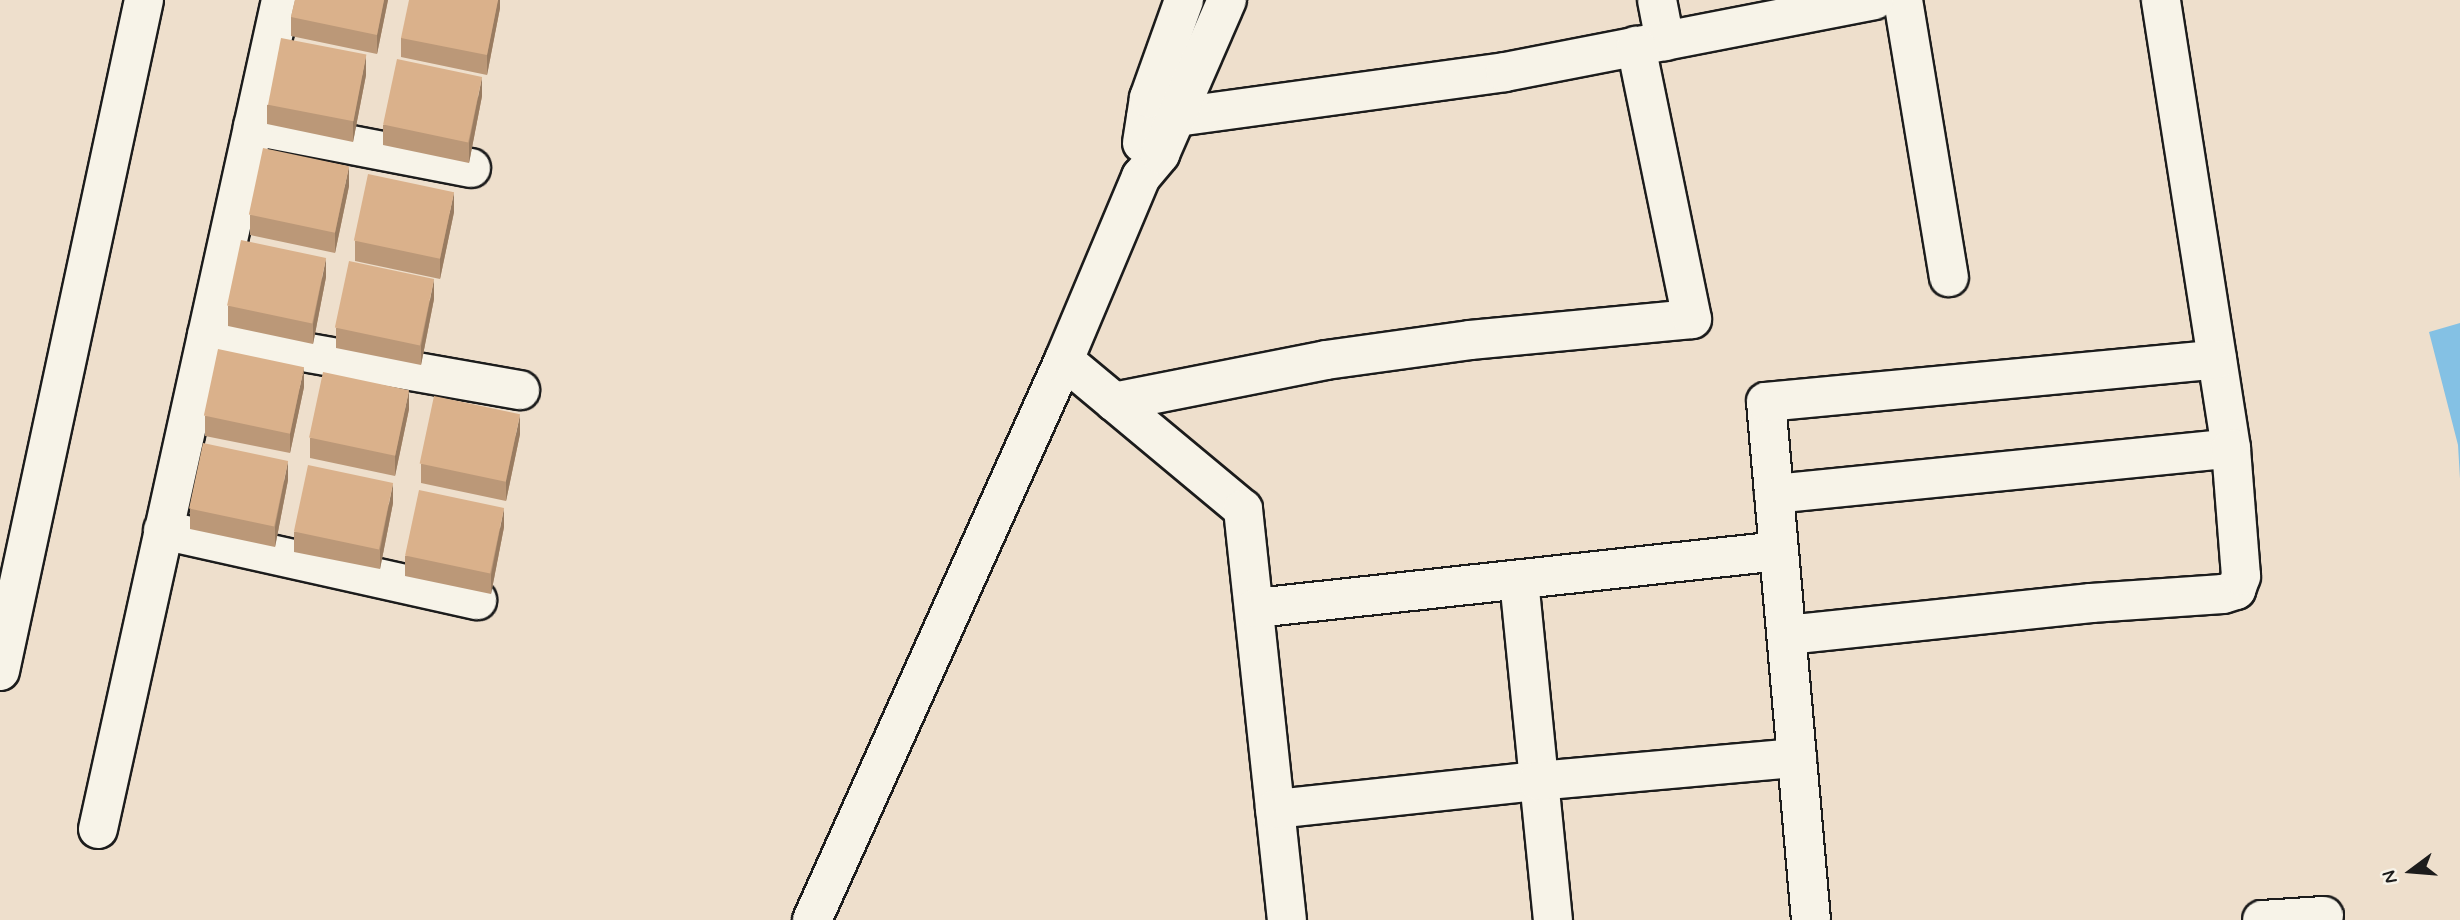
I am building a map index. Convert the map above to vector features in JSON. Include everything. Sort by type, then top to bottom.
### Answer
[{"type":"street","points":[[0,671],[144,0]]},
{"type":"street","points":[[98,829],[281,0]]},
{"type":"street","points":[[1161,118],[1149,98],[1184,0]]},
{"type":"street","points":[[812,920],[1064,360],[1141,177],[1160,154],[1161,118],[1227,0]]},
{"type":"street","points":[[1114,402],[1326,360],[1470,341],[1692,319],[1651,44],[1657,0]]},
{"type":"street","points":[[1161,118],[1505,72],[1874,0]]},
{"type":"street","points":[[1903,0],[1949,277]]},
{"type":"street","points":[[1787,635],[2091,603],[2223,594],[2236,590],[2241,576],[2231,447],[2161,0]]},
{"type":"street","points":[[253,126],[471,168]]},
{"type":"street","points":[[206,335],[520,390]]},
{"type":"street","points":[[1811,920],[1766,402],[2217,359]]},
{"type":"street","points":[[1064,360],[1243,509],[1256,608],[1287,920]]},
{"type":"street","points":[[1774,494],[2231,447]]},
{"type":"street","points":[[163,530],[477,600]]},
{"type":"street","points":[[1256,608],[1779,551]]},
{"type":"street","points":[[1519,580],[1553,920]]},
{"type":"street","points":[[1275,809],[1538,780],[1797,758]]},
{"type":"street","points":[[2262,920],[2324,915]]},
{"type":"water","points":[[2460,323],[2460,479],[2458,445],[2429,332]]},
{"type":"building","points":[[295,0],[384,0],[377,35],[291,17]]},
{"type":"building","points":[[409,0],[498,0],[487,55],[401,38]]},
{"type":"building","points":[[281,38],[366,55],[353,121],[268,105]]},
{"type":"building","points":[[397,59],[482,77],[468,143],[383,125]]},
{"type":"building","points":[[263,148],[349,166],[335,233],[249,215]]},
{"type":"building","points":[[368,174],[454,192],[440,259],[354,241]]},
{"type":"building","points":[[241,240],[326,258],[312,324],[227,306]]},
{"type":"building","points":[[349,261],[434,279],[420,346],[335,328]]},
{"type":"building","points":[[218,349],[304,367],[290,434],[204,416]]},
{"type":"building","points":[[323,372],[409,390],[395,456],[309,438]]},
{"type":"building","points":[[434,396],[520,414],[506,482],[420,463]]},
{"type":"building","points":[[203,443],[288,461],[274,527],[189,509]]},
{"type":"building","points":[[308,465],[393,483],[379,550],[294,532]]},
{"type":"building","points":[[419,490],[504,508],[490,574],[405,556]]}]
